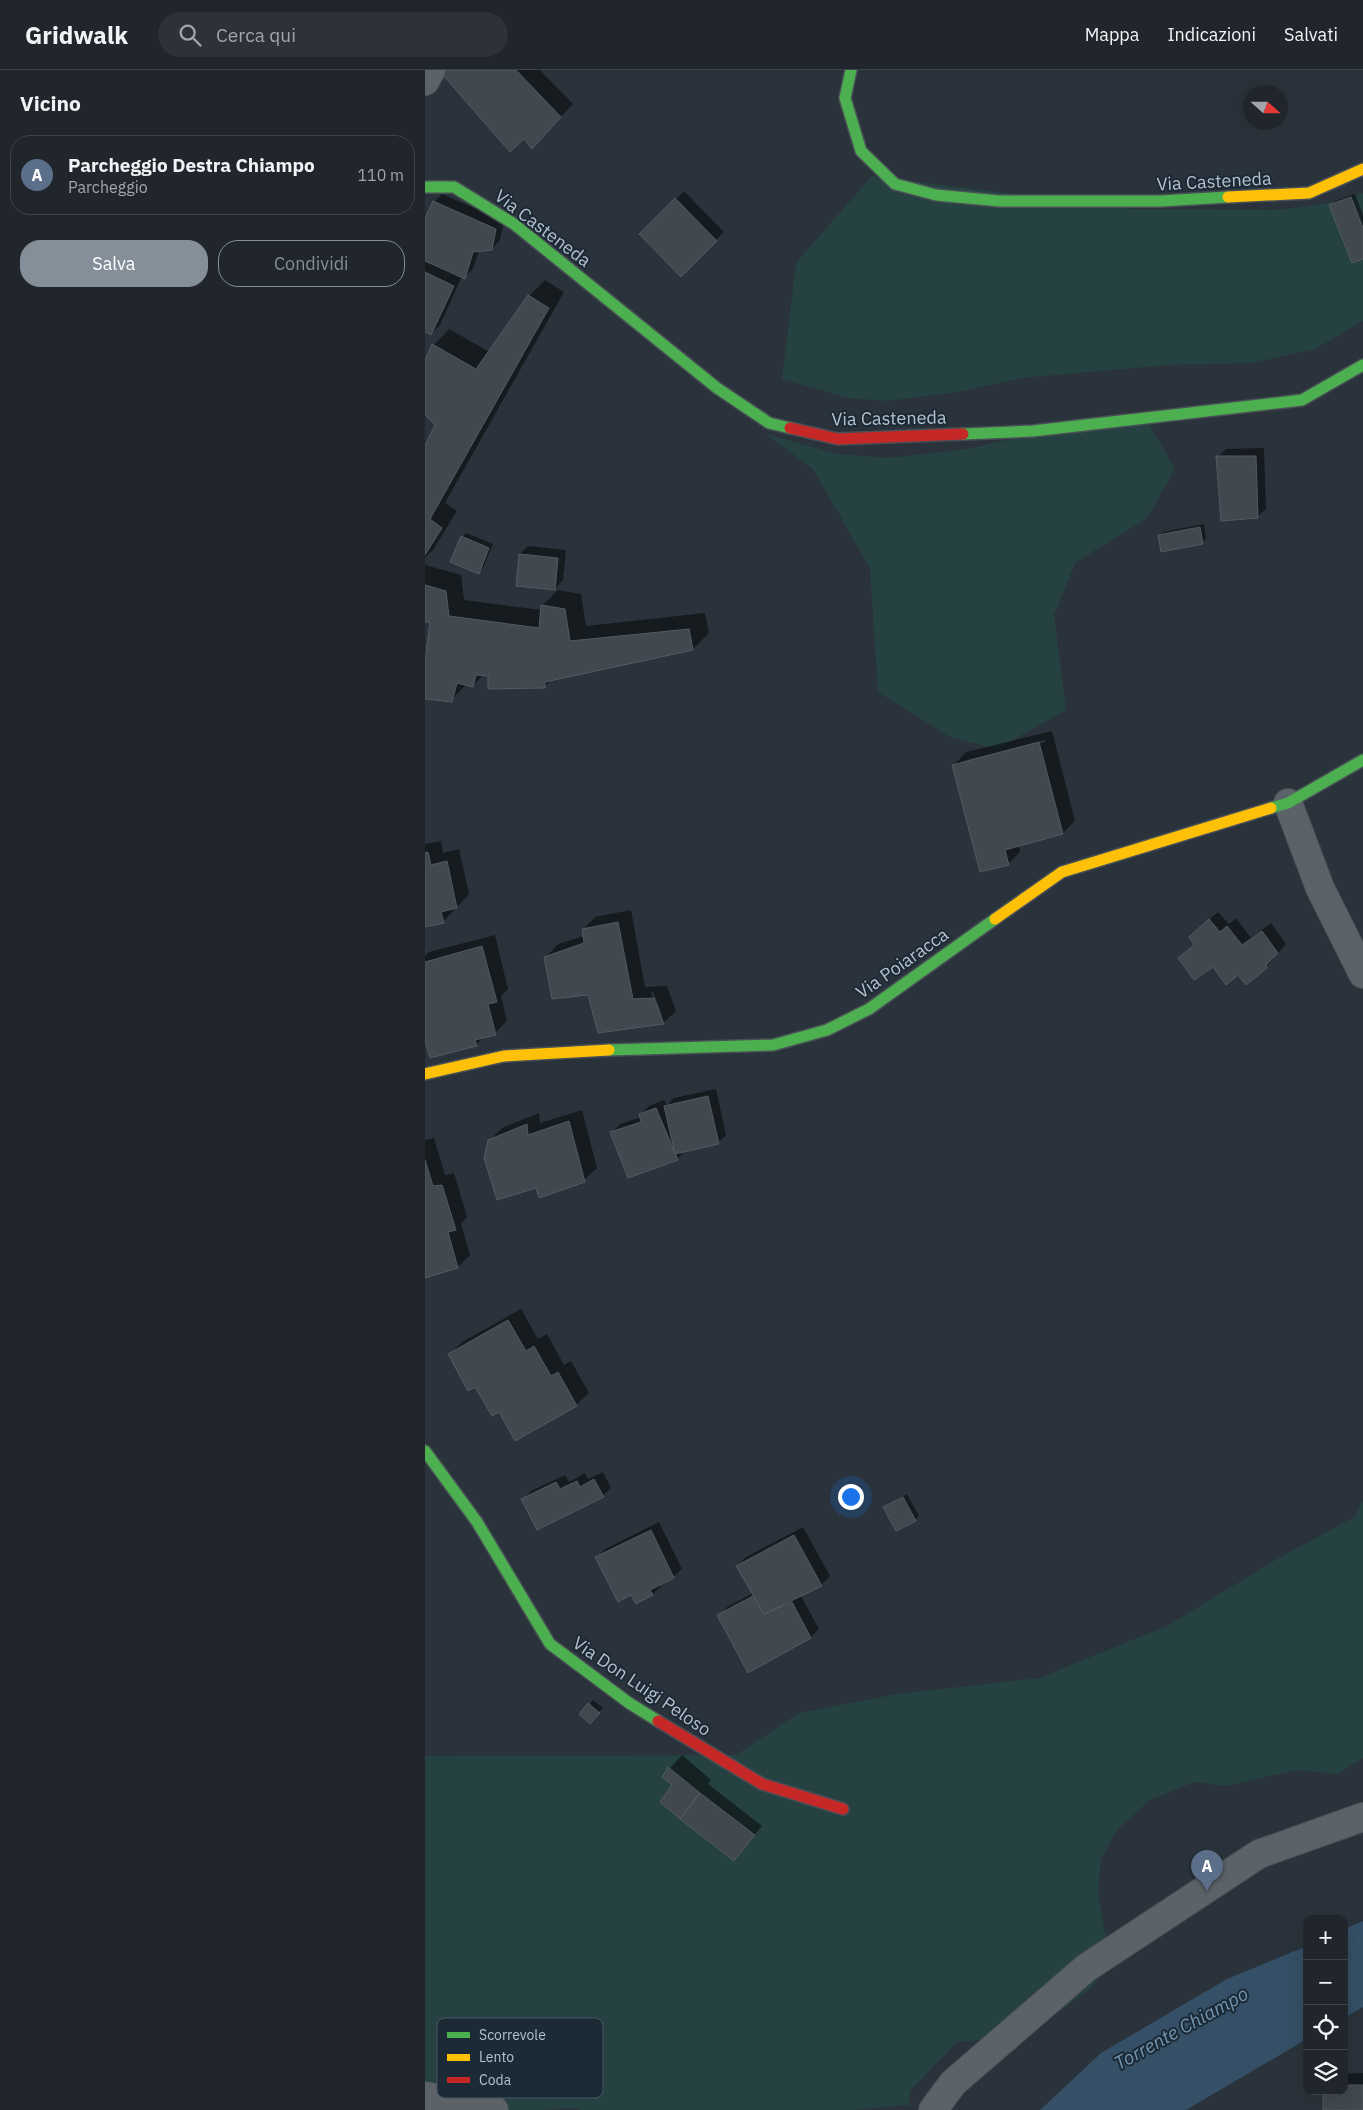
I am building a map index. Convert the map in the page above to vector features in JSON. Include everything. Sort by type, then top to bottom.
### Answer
[{"type":"street","points":[[425,81],[431,70]]},
{"type":"street","name":"Via Casteneda","points":[[851,70],[845,98],[861,151],[895,184],[936,195],[999,201],[1161,201],[1299,194],[1309,193],[1363,169]]},
{"type":"street","name":"Via Casteneda","points":[[425,188],[453,187],[514,224],[717,388],[769,423],[838,440],[1033,431],[1302,400],[1363,366]]},
{"type":"street","name":"Via Poiaracca","points":[[425,1074],[505,1056],[573,1051],[773,1045],[827,1030],[869,1009],[1063,872],[1289,803],[1363,760]]},
{"type":"street","points":[[1289,803],[1320,888],[1360,959]]},
{"type":"street","name":"Via Don Luigi Peloso","points":[[425,1451],[477,1522],[551,1644],[629,1703],[762,1784],[843,1809]]},
{"type":"street","points":[[928,2108],[953,2083],[1087,1968],[1259,1854],[1363,1817]]},
{"type":"street","points":[[425,2096],[494,2110]]},
{"type":"street","points":[[928,2108],[966,2100]]},
{"type":"green space","points":[[872,176],[1134,209],[1276,210],[1323,204],[1363,193],[1363,321],[1315,349],[1252,363],[1168,365],[1022,378],[958,392],[887,401],[848,398],[782,379],[796,263]]},
{"type":"green space","points":[[1149,424],[1175,469],[1147,518],[1075,563],[1054,615],[1066,710],[997,749],[950,737],[878,692],[870,568],[813,469],[766,434],[837,454],[888,458],[968,449],[1032,434]]},
{"type":"green space","points":[[1363,1501],[1363,1758],[1337,1774],[1297,1770],[1226,1786],[1194,1782],[1150,1800],[1117,1830],[1101,1859],[1098,1893],[1108,1950],[1093,1987],[1036,2028],[995,2039],[957,2042],[910,2091],[909,2105],[853,2110],[581,2110],[571,2108],[544,2110],[425,2110],[425,1756],[736,1755],[799,1713],[897,1694],[1039,1678],[1167,1626],[1277,1559],[1355,1517]]},
{"type":"water","points":[[1363,1921],[1363,2007],[1348,2016],[1348,1960],[1348,1927]]},
{"type":"water","name":"Torrente Chiampo","points":[[1303,1948],[1303,2041],[1186,2110],[1040,2110],[1101,2053],[1227,1979]]},
{"type":"building","points":[[445,70],[516,70],[561,117],[532,149],[524,139],[510,152],[442,74]]},
{"type":"building","points":[[1351,197],[1363,228],[1363,259],[1352,263],[1329,205]]},
{"type":"building","points":[[675,198],[717,241],[681,277],[639,234]]},
{"type":"building","points":[[433,201],[496,229],[492,250],[473,252],[465,279],[425,261],[425,218]]},
{"type":"building","points":[[425,272],[454,286],[431,335],[425,332]]},
{"type":"building","points":[[528,295],[549,308],[430,519],[442,528],[425,555],[425,445],[435,425],[425,415],[425,360],[432,344],[476,369]]},
{"type":"building","points":[[1216,456],[1256,456],[1258,518],[1221,521]]},
{"type":"building","points":[[1200,527],[1203,544],[1161,552],[1158,535]]},
{"type":"building","points":[[461,536],[489,548],[479,574],[450,562]]},
{"type":"building","points":[[519,554],[558,558],[555,590],[516,586]]},
{"type":"building","points":[[425,585],[446,591],[449,616],[539,628],[541,605],[565,609],[570,641],[689,629],[693,650],[545,682],[545,688],[488,689],[488,676],[476,675],[473,687],[457,683],[452,702],[425,699],[425,661],[430,622],[425,622]]},
{"type":"building","points":[[1039,742],[1063,834],[1005,850],[1009,865],[980,872],[952,765]]},
{"type":"building","points":[[428,852],[431,865],[447,861],[457,908],[441,912],[444,923],[425,927],[425,853]]},
{"type":"building","points":[[1209,919],[1220,932],[1227,926],[1242,945],[1262,931],[1278,953],[1266,965],[1267,968],[1246,985],[1238,975],[1226,985],[1213,967],[1194,980],[1178,958],[1194,945],[1189,937]]},
{"type":"building","points":[[618,922],[633,999],[654,998],[664,1024],[598,1033],[588,995],[552,999],[544,957],[584,943],[582,929]]},
{"type":"building","points":[[482,946],[497,1002],[488,1004],[496,1035],[475,1040],[477,1046],[430,1058],[425,1041],[425,962]]},
{"type":"building","points":[[708,1096],[719,1144],[675,1154],[664,1106]]},
{"type":"building","points":[[656,1108],[678,1160],[628,1178],[610,1132],[641,1122],[639,1114]]},
{"type":"building","points":[[569,1121],[585,1182],[539,1198],[536,1188],[497,1200],[484,1158],[488,1140],[527,1124],[528,1135]]},
{"type":"building","points":[[425,1160],[433,1186],[442,1185],[456,1230],[448,1232],[458,1268],[425,1278]]},
{"type":"building","points":[[508,1320],[526,1351],[534,1346],[551,1376],[558,1372],[577,1406],[515,1441],[499,1412],[492,1416],[475,1387],[468,1391],[448,1354]]},
{"type":"building","points":[[594,1479],[604,1497],[537,1530],[521,1499],[556,1482],[560,1489],[577,1481],[580,1487]]},
{"type":"building","points":[[903,1497],[916,1521],[896,1531],[883,1507]]},
{"type":"building","points":[[651,1530],[674,1578],[650,1590],[653,1595],[636,1604],[631,1595],[618,1602],[595,1557]]},
{"type":"building","points":[[794,1535],[822,1586],[764,1614],[736,1566]]},
{"type":"building","points":[[753,1596],[764,1614],[792,1602],[811,1638],[748,1673],[717,1615]]},
{"type":"building","points":[[588,1703],[600,1713],[590,1724],[579,1714]]},
{"type":"building","points":[[668,1767],[700,1793],[680,1819],[660,1802],[672,1785],[662,1777]]},
{"type":"building","points":[[700,1793],[755,1835],[734,1861],[680,1819]]},
{"type":"building","points":[[1348,2085],[1363,2085],[1363,2110],[1323,2110],[1323,2095],[1348,2095]]},
{"type":"traffic: fast","points":[[851,70],[845,98],[861,151],[895,184],[936,195],[999,201],[1161,201],[1228,197]]},
{"type":"traffic: fast","points":[[425,187],[454,187],[514,224],[717,388],[769,423],[790,428]]},
{"type":"traffic: fast","points":[[963,434],[1033,431],[1302,400],[1363,365]]},
{"type":"traffic: fast","points":[[1271,808],[1288,803],[1363,760]]},
{"type":"traffic: fast","points":[[609,1050],[773,1045],[827,1030],[869,1009],[995,919]]},
{"type":"traffic: fast","points":[[425,1451],[477,1522],[550,1644],[629,1703],[658,1721]]},
{"type":"traffic: slow","points":[[1228,197],[1309,193],[1363,169]]},
{"type":"traffic: slow","points":[[995,919],[1062,872],[1271,808]]},
{"type":"traffic: slow","points":[[425,1074],[504,1056],[609,1050]]},
{"type":"traffic: jam","points":[[790,428],[838,439],[963,434]]},
{"type":"traffic: jam","points":[[658,1721],[762,1784],[843,1809]]},
{"type":"place","name":"Parcheggio Destra Chiampo","points":[[1207,1891]]}]
